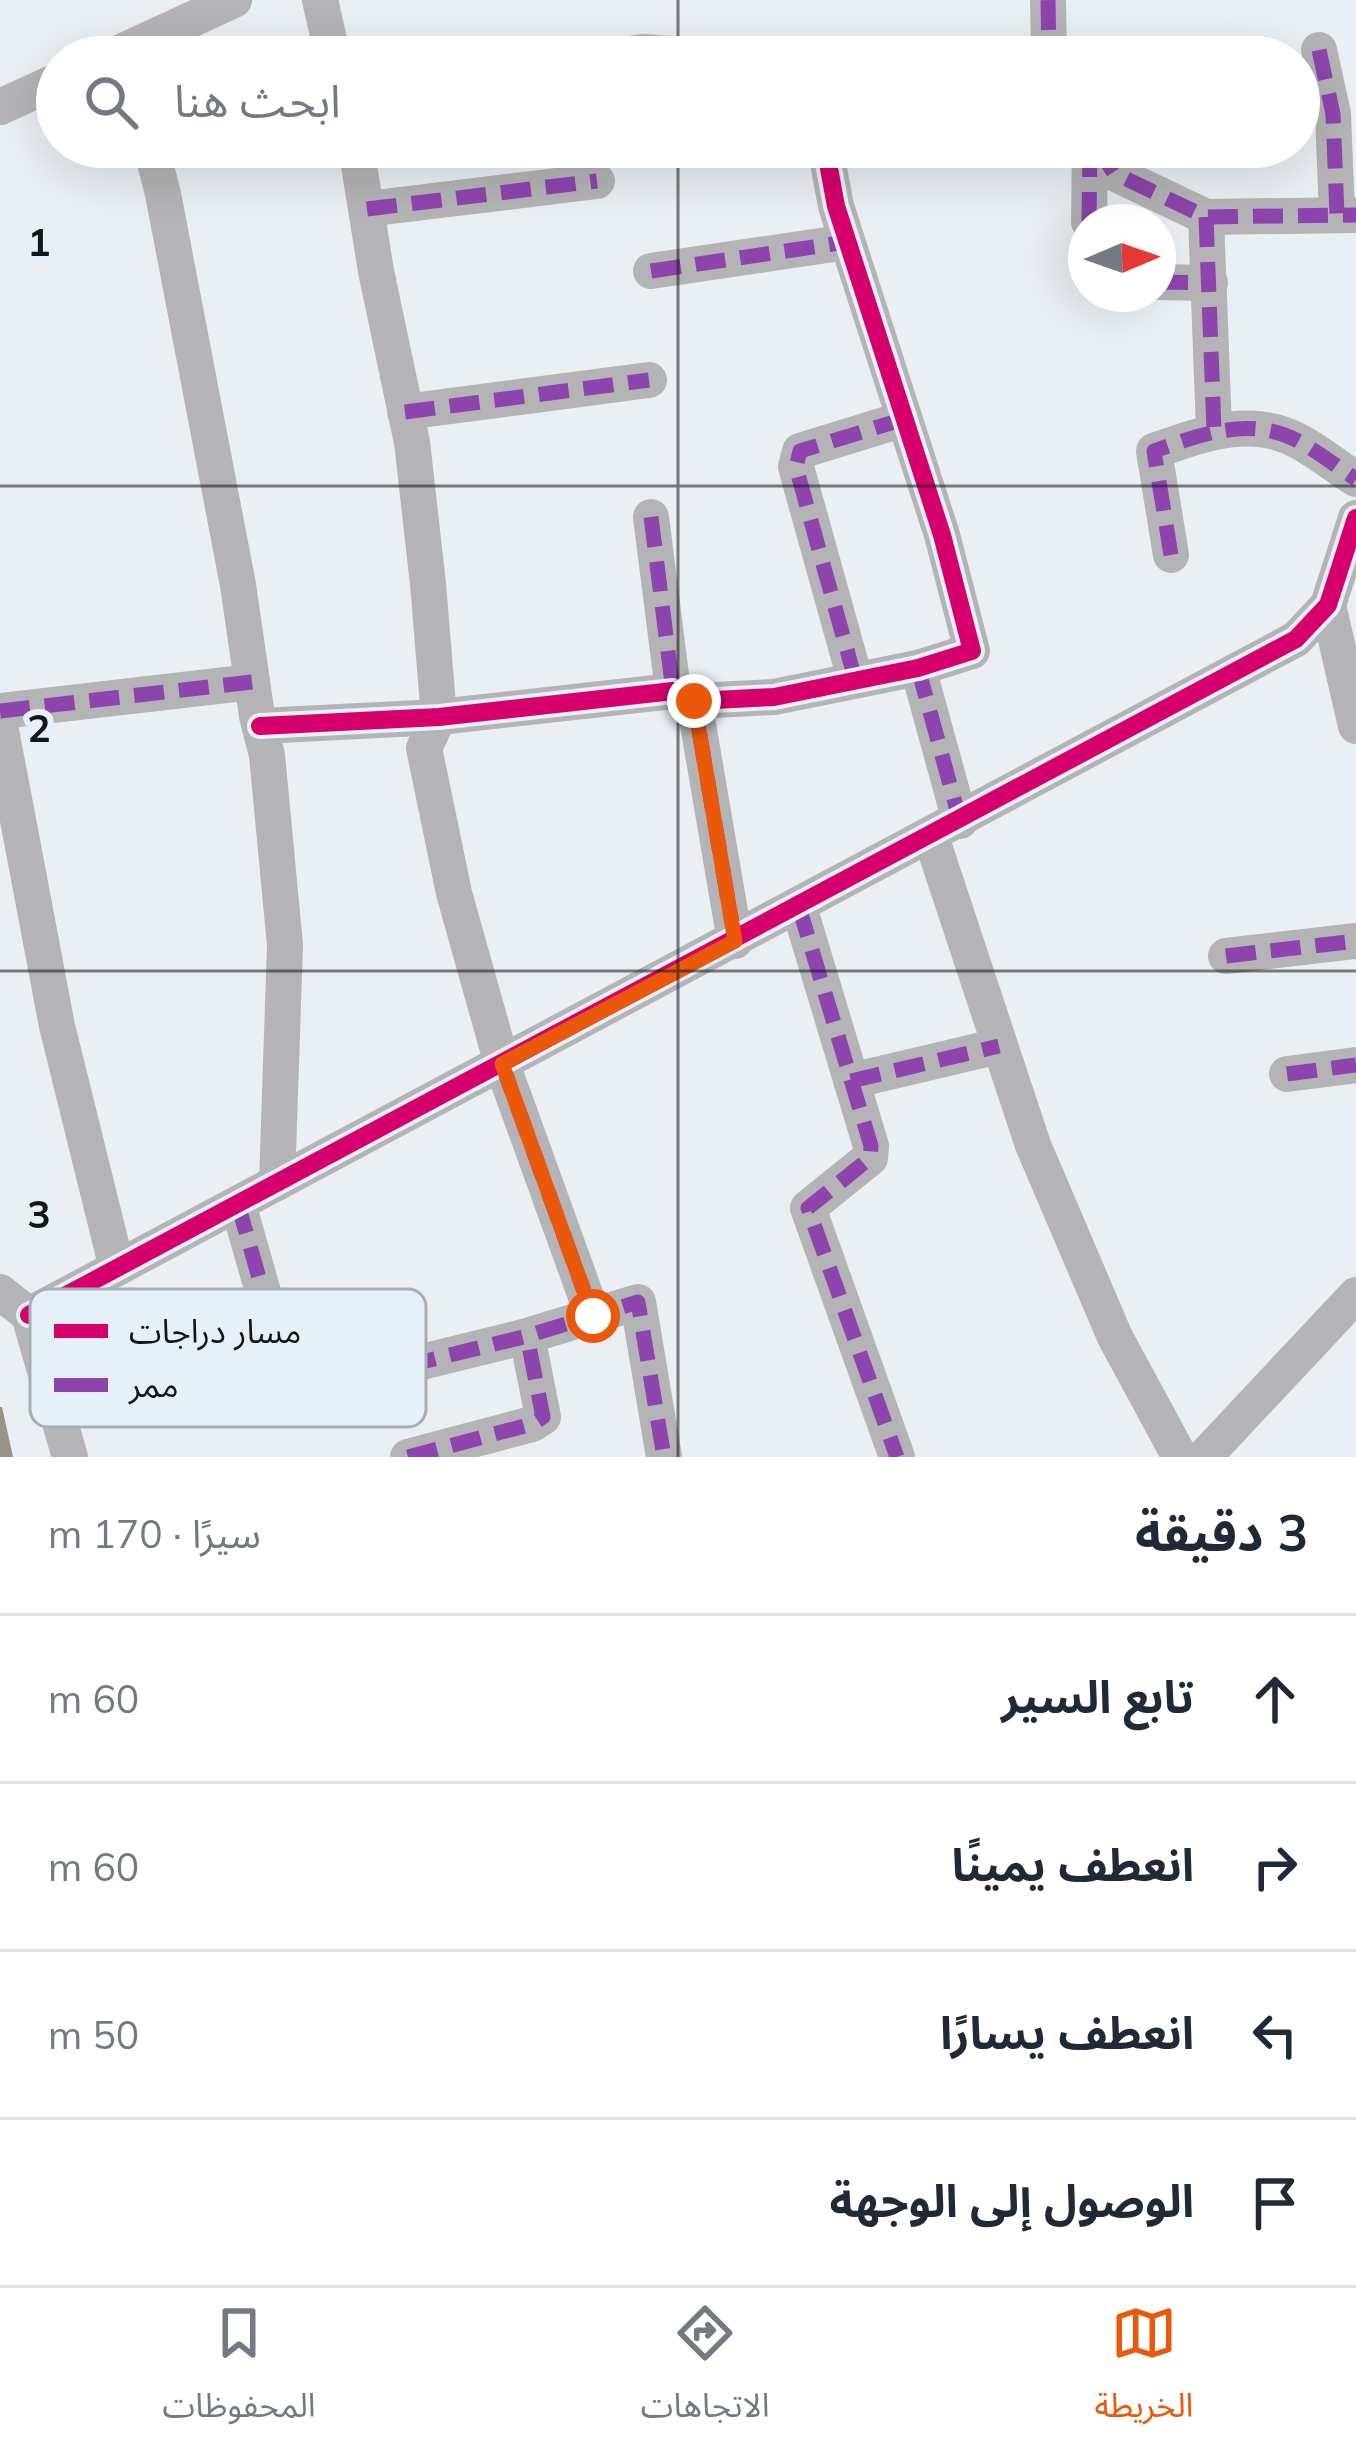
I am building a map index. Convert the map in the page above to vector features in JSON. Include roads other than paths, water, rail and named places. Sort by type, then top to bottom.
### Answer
[{"type":"street","points":[[160,36],[234,0]]},
{"type":"street","points":[[320,0],[328,36]]},
{"type":"street","points":[[1048,0],[1049,36]]},
{"type":"street","points":[[1110,168],[1206,217],[1347,215],[1320,55]]},
{"type":"street","points":[[0,106],[36,90]]},
{"type":"street","points":[[157,168],[267,755],[285,945],[277,1183]]},
{"type":"street","points":[[360,168],[405,412],[428,584],[439,717],[424,748],[454,893],[502,1064],[593,1316]]},
{"type":"street","points":[[260,726],[439,717],[683,696],[774,697],[917,668],[972,651],[942,536],[848,242],[830,168]]},
{"type":"street","points":[[1090,204],[1093,168]]},
{"type":"street","points":[[367,209],[597,181]]},
{"type":"street","points":[[1206,217],[1214,430]]},
{"type":"street","points":[[651,271],[848,242]]},
{"type":"street","points":[[1176,282],[1210,283]]},
{"type":"street","points":[[405,412],[649,380]]},
{"type":"street","points":[[855,679],[796,467],[800,451],[814,444],[904,419]]},
{"type":"street","points":[[1171,555],[1154,451],[1214,430],[1264,429],[1299,441],[1356,479]]},
{"type":"street","points":[[651,517],[735,941]]},
{"type":"street","points":[[55,1289],[117,1268],[1296,639],[1328,605],[1356,518]]},
{"type":"street","points":[[1328,605],[1356,726]]},
{"type":"street","points":[[917,668],[945,829],[998,1046],[1033,1145],[1115,1337],[1180,1457]]},
{"type":"street","points":[[0,711],[252,682]]},
{"type":"street","points":[[0,725],[57,1026],[117,1268]]},
{"type":"street","points":[[799,907],[871,1147],[869,1158],[808,1208],[897,1457]]},
{"type":"street","points":[[1226,956],[1356,941]]},
{"type":"street","points":[[851,1081],[998,1046]]},
{"type":"street","points":[[1287,1074],[1356,1065]]},
{"type":"street","points":[[238,1204],[262,1289]]},
{"type":"street","points":[[1204,1457],[1356,1295]]},
{"type":"street","points":[[426,1361],[638,1302],[664,1457]]},
{"type":"street","points":[[14,1303],[30,1347]]},
{"type":"street","points":[[408,1457],[543,1417],[527,1336]]},
{"type":"street","points":[[59,1427],[70,1457]]}]
